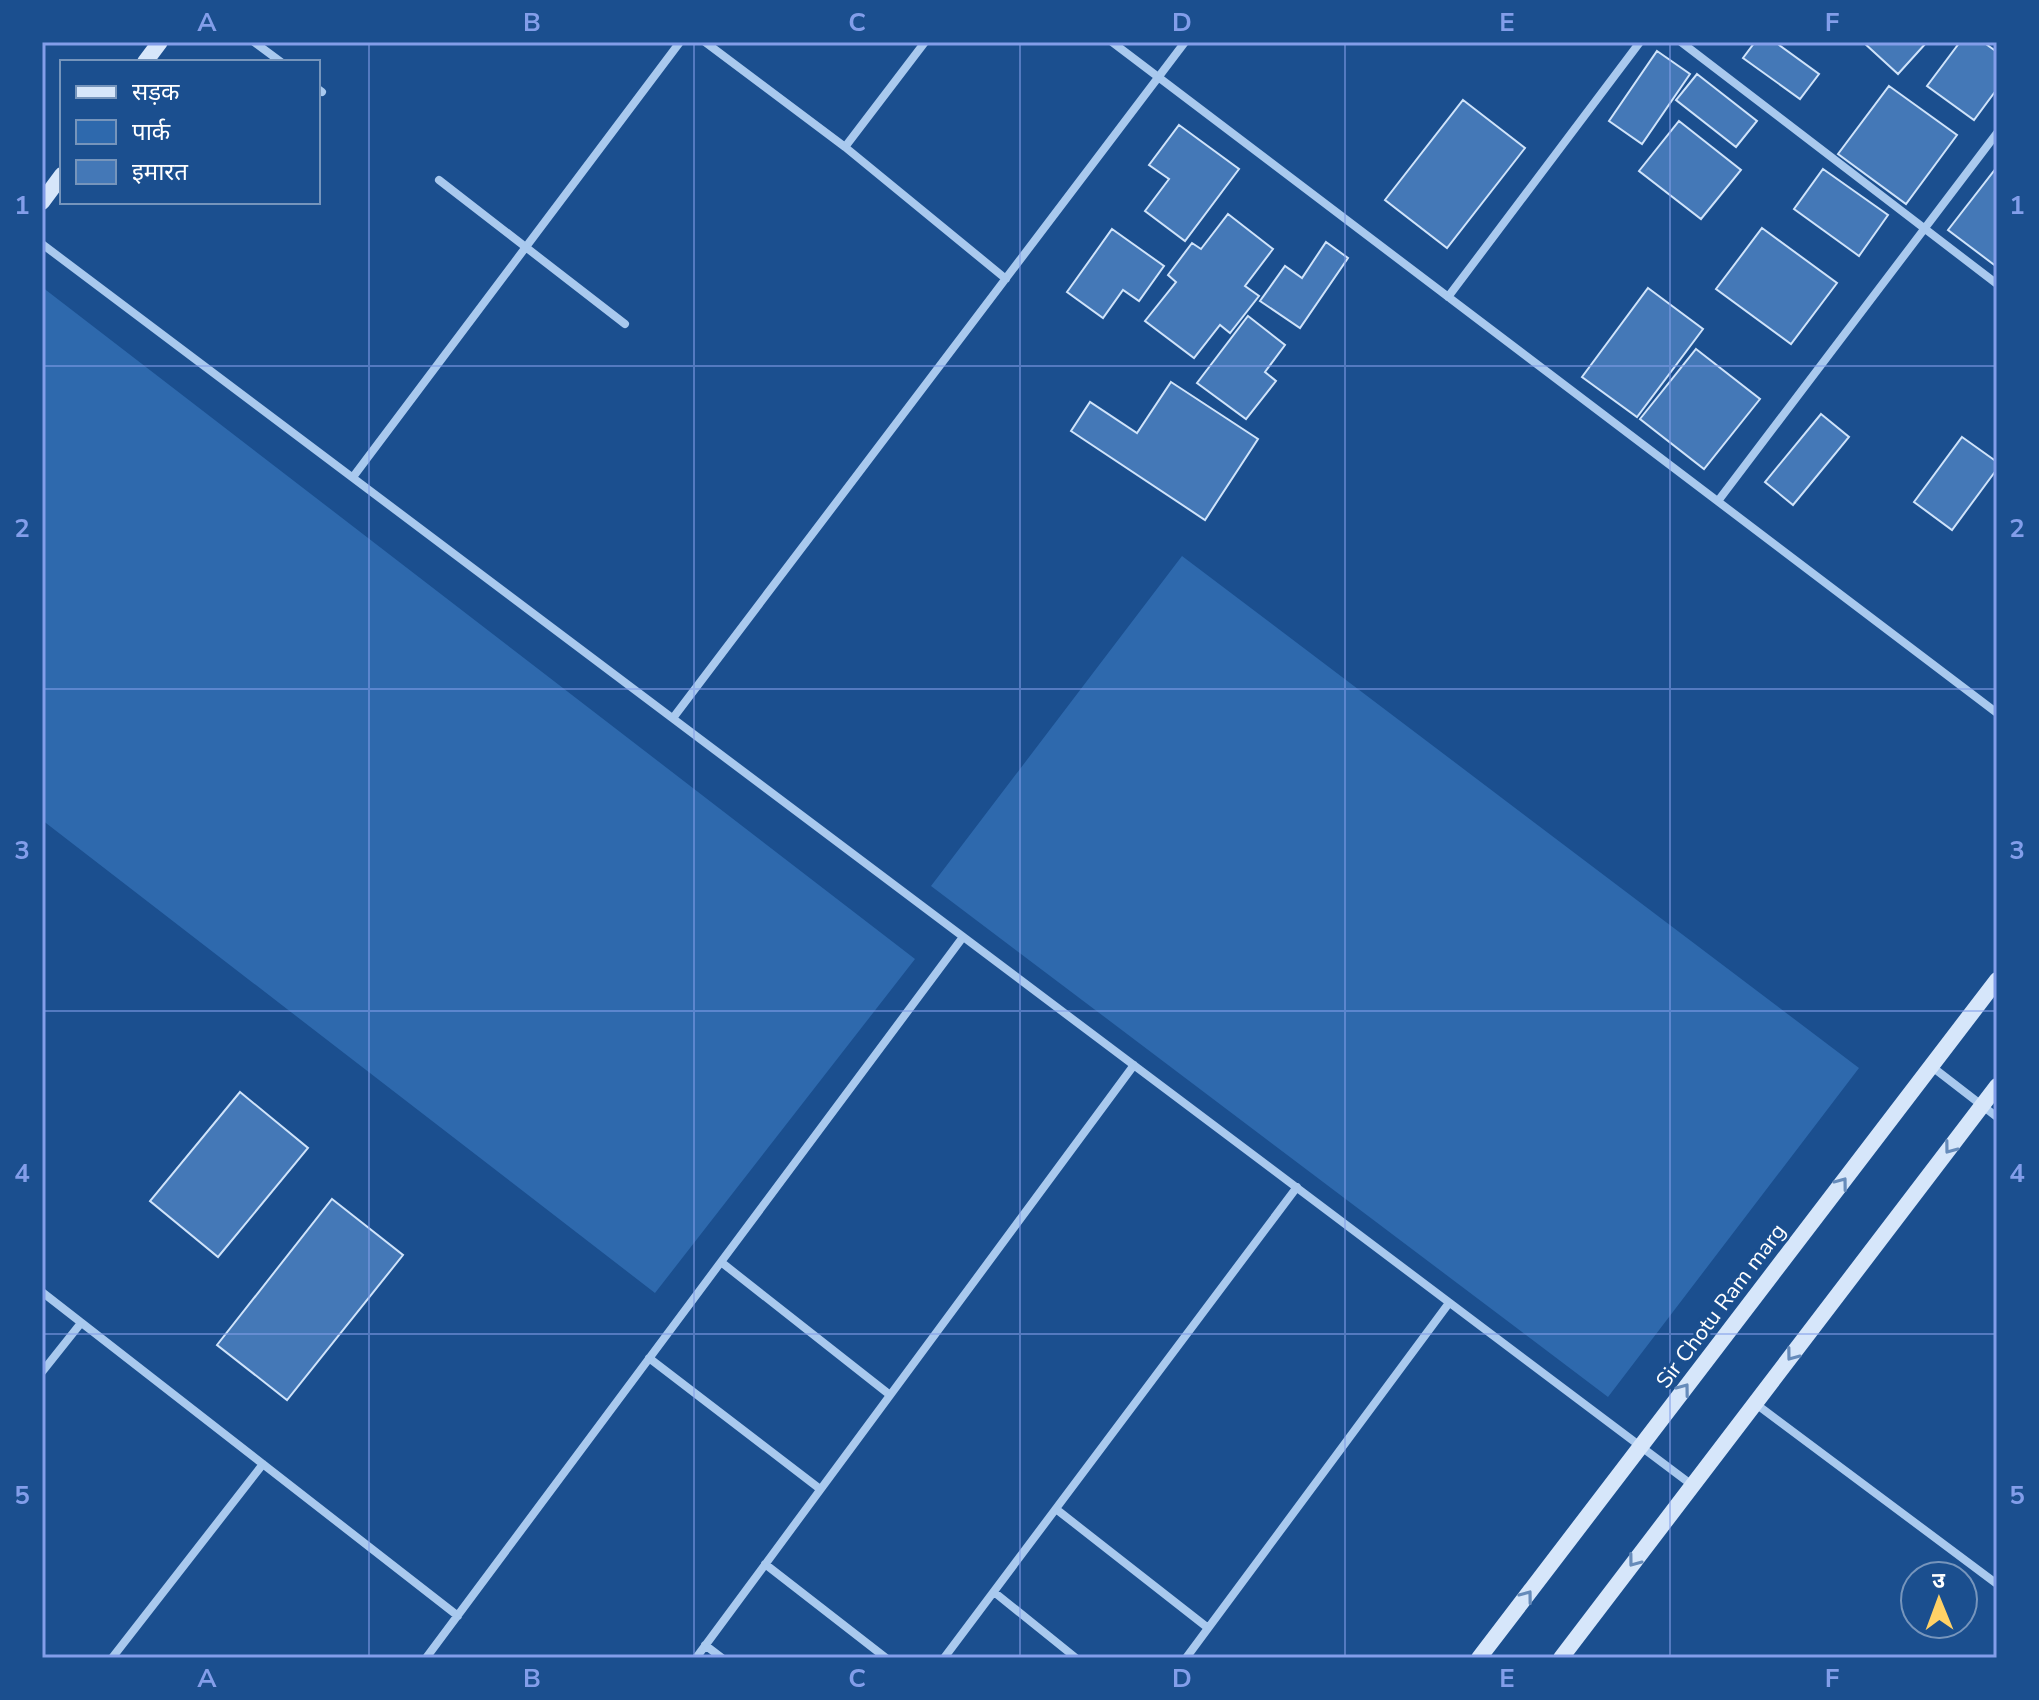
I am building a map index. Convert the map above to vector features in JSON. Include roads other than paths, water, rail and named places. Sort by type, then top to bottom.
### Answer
[{"type":"street","points":[[146,60],[160,42]]},
{"type":"street","points":[[254,42],[278,60]]},
{"type":"street","points":[[353,477],[680,42]]},
{"type":"street","points":[[705,42],[845,147],[1006,279]]},
{"type":"street","points":[[845,147],[925,42]]},
{"type":"street","points":[[1112,42],[1997,713]]},
{"type":"street","points":[[673,718],[1185,42]]},
{"type":"street","points":[[1448,297],[1640,42]]},
{"type":"street","points":[[1681,42],[1997,284]]},
{"type":"street","points":[[1718,501],[1997,133]]},
{"type":"street","points":[[42,202],[60,178]]},
{"type":"street","points":[[439,180],[625,324]]},
{"type":"street","points":[[42,244],[1692,1485]]},
{"type":"street","points":[[426,1658],[963,937]]},
{"type":"street","name":"Sir Chotu Ram marg","points":[[1479,1658],[1997,980]]},
{"type":"street","points":[[696,1658],[1134,1065]]},
{"type":"street","points":[[1931,1066],[1997,1117]]},
{"type":"street","points":[[1561,1658],[1997,1086]]},
{"type":"street","points":[[944,1658],[1297,1187]]},
{"type":"street","points":[[721,1262],[890,1395]]},
{"type":"street","points":[[42,1292],[458,1616]]},
{"type":"street","points":[[1186,1658],[1449,1303]]},
{"type":"street","points":[[42,1372],[81,1323]]},
{"type":"street","points":[[649,1358],[820,1489]]},
{"type":"street","points":[[1755,1403],[1997,1584]]},
{"type":"street","points":[[112,1658],[263,1464]]},
{"type":"street","points":[[1056,1509],[1208,1628]]},
{"type":"street","points":[[765,1564],[886,1658]]},
{"type":"street","points":[[994,1592],[1076,1658]]},
{"type":"street","points":[[705,1645],[722,1658]]}]
